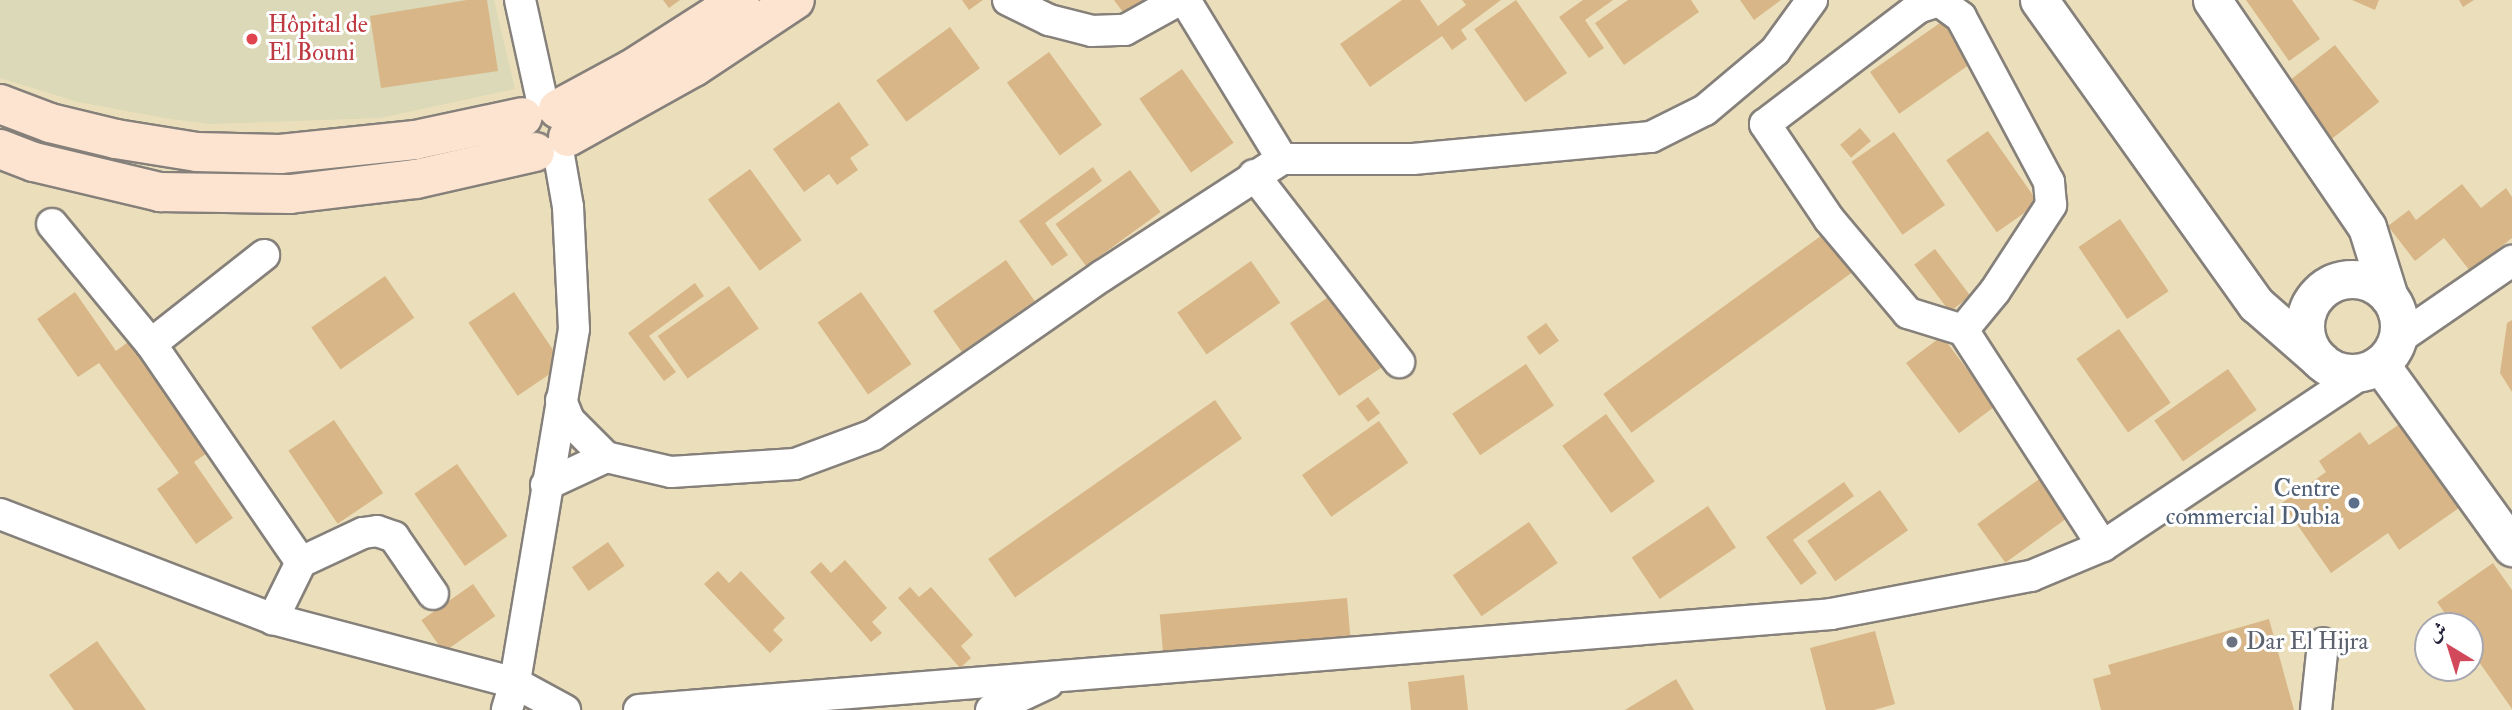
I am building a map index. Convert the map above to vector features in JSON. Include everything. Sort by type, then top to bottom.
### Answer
[{"type":"main road","points":[[0,104],[50,123],[116,139],[197,152],[280,154],[548,128],[632,69],[740,0]]},
{"type":"main road","points":[[0,149],[34,162],[160,192],[290,194],[416,179],[694,67],[795,0]]},
{"type":"street","points":[[511,696],[574,329],[568,207],[520,0]]},
{"type":"street","points":[[1007,0],[1049,20],[1092,30],[1125,30],[1178,0]]},
{"type":"street","points":[[1185,0],[1282,159]]},
{"type":"street","points":[[561,400],[569,420],[606,457],[671,472],[741,470],[795,464],[873,435],[1254,175],[1282,159],[1413,159],[1651,137],[1705,110],[1775,51],[1812,0]]},
{"type":"street","points":[[2039,0],[2256,304],[2333,369],[2384,356]]},
{"type":"street","points":[[2212,0],[2367,227],[2389,297],[2396,310],[2384,356],[2512,547]]},
{"type":"street","points":[[1963,331],[2051,205],[2049,182],[1961,17],[1939,1],[1918,8],[1766,124],[1829,219],[1908,313],[1963,331],[2103,546]]},
{"type":"street","points":[[1254,175],[1399,362]]},
{"type":"street","points":[[52,224],[152,344],[301,562]]},
{"type":"street","points":[[152,344],[264,255]]},
{"type":"street","points":[[639,710],[1832,614],[2031,576],[2103,546],[2384,356],[2512,261]]},
{"type":"street","points":[[2320,360],[2310,348],[2305,318],[2320,291],[2348,279],[2364,280],[2389,297]]},
{"type":"street","points":[[2384,356],[2512,512]]},
{"type":"street","points":[[546,485],[606,457]]},
{"type":"street","points":[[0,514],[273,619],[511,696],[565,710]]},
{"type":"street","points":[[273,619],[301,562],[363,533],[377,531],[394,537],[433,594]]},
{"type":"street","points":[[2316,710],[2323,643]]},
{"type":"street","points":[[991,710],[1066,675]]},
{"type":"shaded area","name":"Hôpital de El Bouni","points":[[0,0],[494,0],[515,89],[380,118],[210,124],[170,119],[78,102],[0,78]]},
{"type":"building","points":[[467,0],[487,0],[498,71],[381,88],[370,16]]},
{"type":"building","points":[[663,0],[680,0],[669,8]]},
{"type":"building","points":[[962,0],[983,0],[969,10]]},
{"type":"building","points":[[1114,0],[1147,0],[1125,15]]},
{"type":"building","points":[[1402,0],[1420,0],[1438,26],[1466,5],[1462,0],[1501,0],[1461,30],[1467,39],[1452,50],[1442,36],[1370,87],[1340,44]]},
{"type":"building","points":[[1516,0],[1567,73],[1525,102],[1474,29]]},
{"type":"building","points":[[1583,0],[1613,0],[1585,20],[1604,48],[1589,58],[1559,17]]},
{"type":"building","points":[[1628,0],[1691,0],[1699,12],[1624,65],[1595,23]]},
{"type":"building","points":[[1740,0],[1781,0],[1754,20]]},
{"type":"building","points":[[2246,0],[2292,0],[2320,39],[2289,61]]},
{"type":"building","points":[[2352,0],[2379,0],[2375,10]]},
{"type":"building","points":[[2459,0],[2474,0],[2463,7]]},
{"type":"building","points":[[1947,18],[1976,60],[1899,114],[1870,72]]},
{"type":"building","points":[[950,27],[980,68],[906,122],[876,80]]},
{"type":"building","points":[[2335,45],[2379,102],[2330,141],[2285,84]]},
{"type":"building","points":[[1049,52],[1102,125],[1060,155],[1007,83]]},
{"type":"building","points":[[1182,69],[1234,143],[1191,173],[1139,99]]},
{"type":"building","points":[[839,102],[869,145],[850,158],[858,170],[837,185],[829,174],[804,192],[773,149]]},
{"type":"building","points":[[1860,128],[1871,141],[1851,158],[1840,145]]},
{"type":"building","points":[[1988,131],[2038,203],[1997,232],[1946,160]]},
{"type":"building","points":[[1894,132],[1945,205],[1902,235],[1851,162]]},
{"type":"building","points":[[1093,167],[1102,181],[1045,223],[1068,255],[1052,266],[1019,221]]},
{"type":"building","points":[[750,169],[802,240],[760,271],[708,200]]},
{"type":"building","points":[[1130,170],[1161,212],[1086,266],[1056,224]]},
{"type":"building","points":[[2462,184],[2481,208],[2506,188],[2512,197],[2512,238],[2470,271],[2444,238],[2415,261],[2388,226],[2409,210],[2416,220]]},
{"type":"building","points":[[2120,219],[2169,291],[2127,319],[2079,247]]},
{"type":"building","points":[[1829,230],[1857,269],[1631,433],[1603,394]]},
{"type":"building","points":[[1935,249],[1971,296],[1950,312],[1914,265]]},
{"type":"building","points":[[1006,260],[1035,301],[962,352],[933,311]]},
{"type":"building","points":[[1251,261],[1280,303],[1207,354],[1177,313]]},
{"type":"building","points":[[385,276],[414,318],[341,369],[311,328]]},
{"type":"building","points":[[695,283],[704,296],[649,336],[676,372],[664,381],[628,333]]},
{"type":"building","points":[[729,286],[759,329],[688,378],[658,336]]},
{"type":"building","points":[[75,292],[116,351],[136,336],[216,447],[194,462],[233,518],[196,544],[157,489],[179,473],[99,363],[78,377],[37,319]]},
{"type":"building","points":[[514,292],[563,365],[518,396],[468,323]]},
{"type":"building","points":[[861,292],[911,364],[868,394],[818,322]]},
{"type":"building","points":[[1333,294],[1382,367],[1339,396],[1290,323]]},
{"type":"building","points":[[2512,320],[2512,392],[2500,373],[2507,323]]},
{"type":"building","points":[[1546,323],[1559,341],[1540,355],[1527,337]]},
{"type":"building","points":[[2119,329],[2171,403],[2128,433],[2076,359]]},
{"type":"building","points":[[1942,336],[1995,406],[1959,433],[1906,363]]},
{"type":"building","points":[[1526,364],[1554,405],[1480,455],[1452,414]]},
{"type":"building","points":[[2228,369],[2257,410],[2183,462],[2154,421]]},
{"type":"building","points":[[1368,397],[1380,413],[1368,422],[1356,406]]},
{"type":"building","points":[[1215,400],[1242,439],[1015,597],[988,559]]},
{"type":"building","points":[[1606,414],[1655,481],[1611,513],[1562,446]]},
{"type":"building","points":[[2407,419],[2466,503],[2399,550],[2388,533],[2331,573],[2282,503],[2326,472],[2319,461],[2360,432],[2369,445]]},
{"type":"building","points":[[334,420],[383,493],[338,524],[288,451]]},
{"type":"building","points":[[1379,421],[1408,463],[1331,517],[1302,475]]},
{"type":"building","points":[[457,464],[507,536],[465,566],[414,494]]},
{"type":"building","points":[[2046,474],[2074,513],[2005,563],[1977,524]]},
{"type":"building","points":[[1844,482],[1854,496],[1793,540],[1817,573],[1801,585],[1766,537]]},
{"type":"building","points":[[1880,490],[1908,530],[1835,581],[1807,541]]},
{"type":"building","points":[[1708,506],[1736,547],[1660,599],[1632,557]]},
{"type":"building","points":[[1529,522],[1558,563],[1481,616],[1453,575]]},
{"type":"building","points":[[608,542],[625,566],[589,591],[572,567]]},
{"type":"building","points":[[845,560],[887,608],[872,622],[882,633],[871,642],[810,572],[821,562],[831,573]]},
{"type":"building","points":[[2493,563],[2512,590],[2512,709],[2484,669],[2484,612],[2444,612],[2437,602]]},
{"type":"building","points":[[718,571],[729,583],[741,571],[785,618],[773,630],[783,640],[770,653],[704,584]]},
{"type":"building","points":[[473,584],[495,616],[444,652],[421,620]]},
{"type":"building","points":[[910,587],[919,597],[931,587],[973,635],[961,646],[971,658],[960,668],[898,598]]},
{"type":"building","points":[[1347,598],[1350,636],[1163,652],[1160,614]]},
{"type":"building","name":"Dar El Hijra","points":[[2269,619],[2294,710],[2101,710],[2093,679],[2111,674],[2108,665]]},
{"type":"building","points":[[1875,631],[1895,704],[1874,710],[1826,710],[1810,648]]},
{"type":"building","points":[[97,641],[146,710],[74,710],[49,675]]},
{"type":"building","points":[[1464,675],[1468,710],[1411,710],[1408,682]]},
{"type":"building","points":[[1676,679],[1694,710],[1625,710]]},
{"type":"place","name":"Hôpital de El Bouni","points":[[252,39]]},
{"type":"place","name":"Centre commercial Dubia","points":[[2354,503]]},
{"type":"place","name":"Dar El Hijra","points":[[2232,642]]}]
